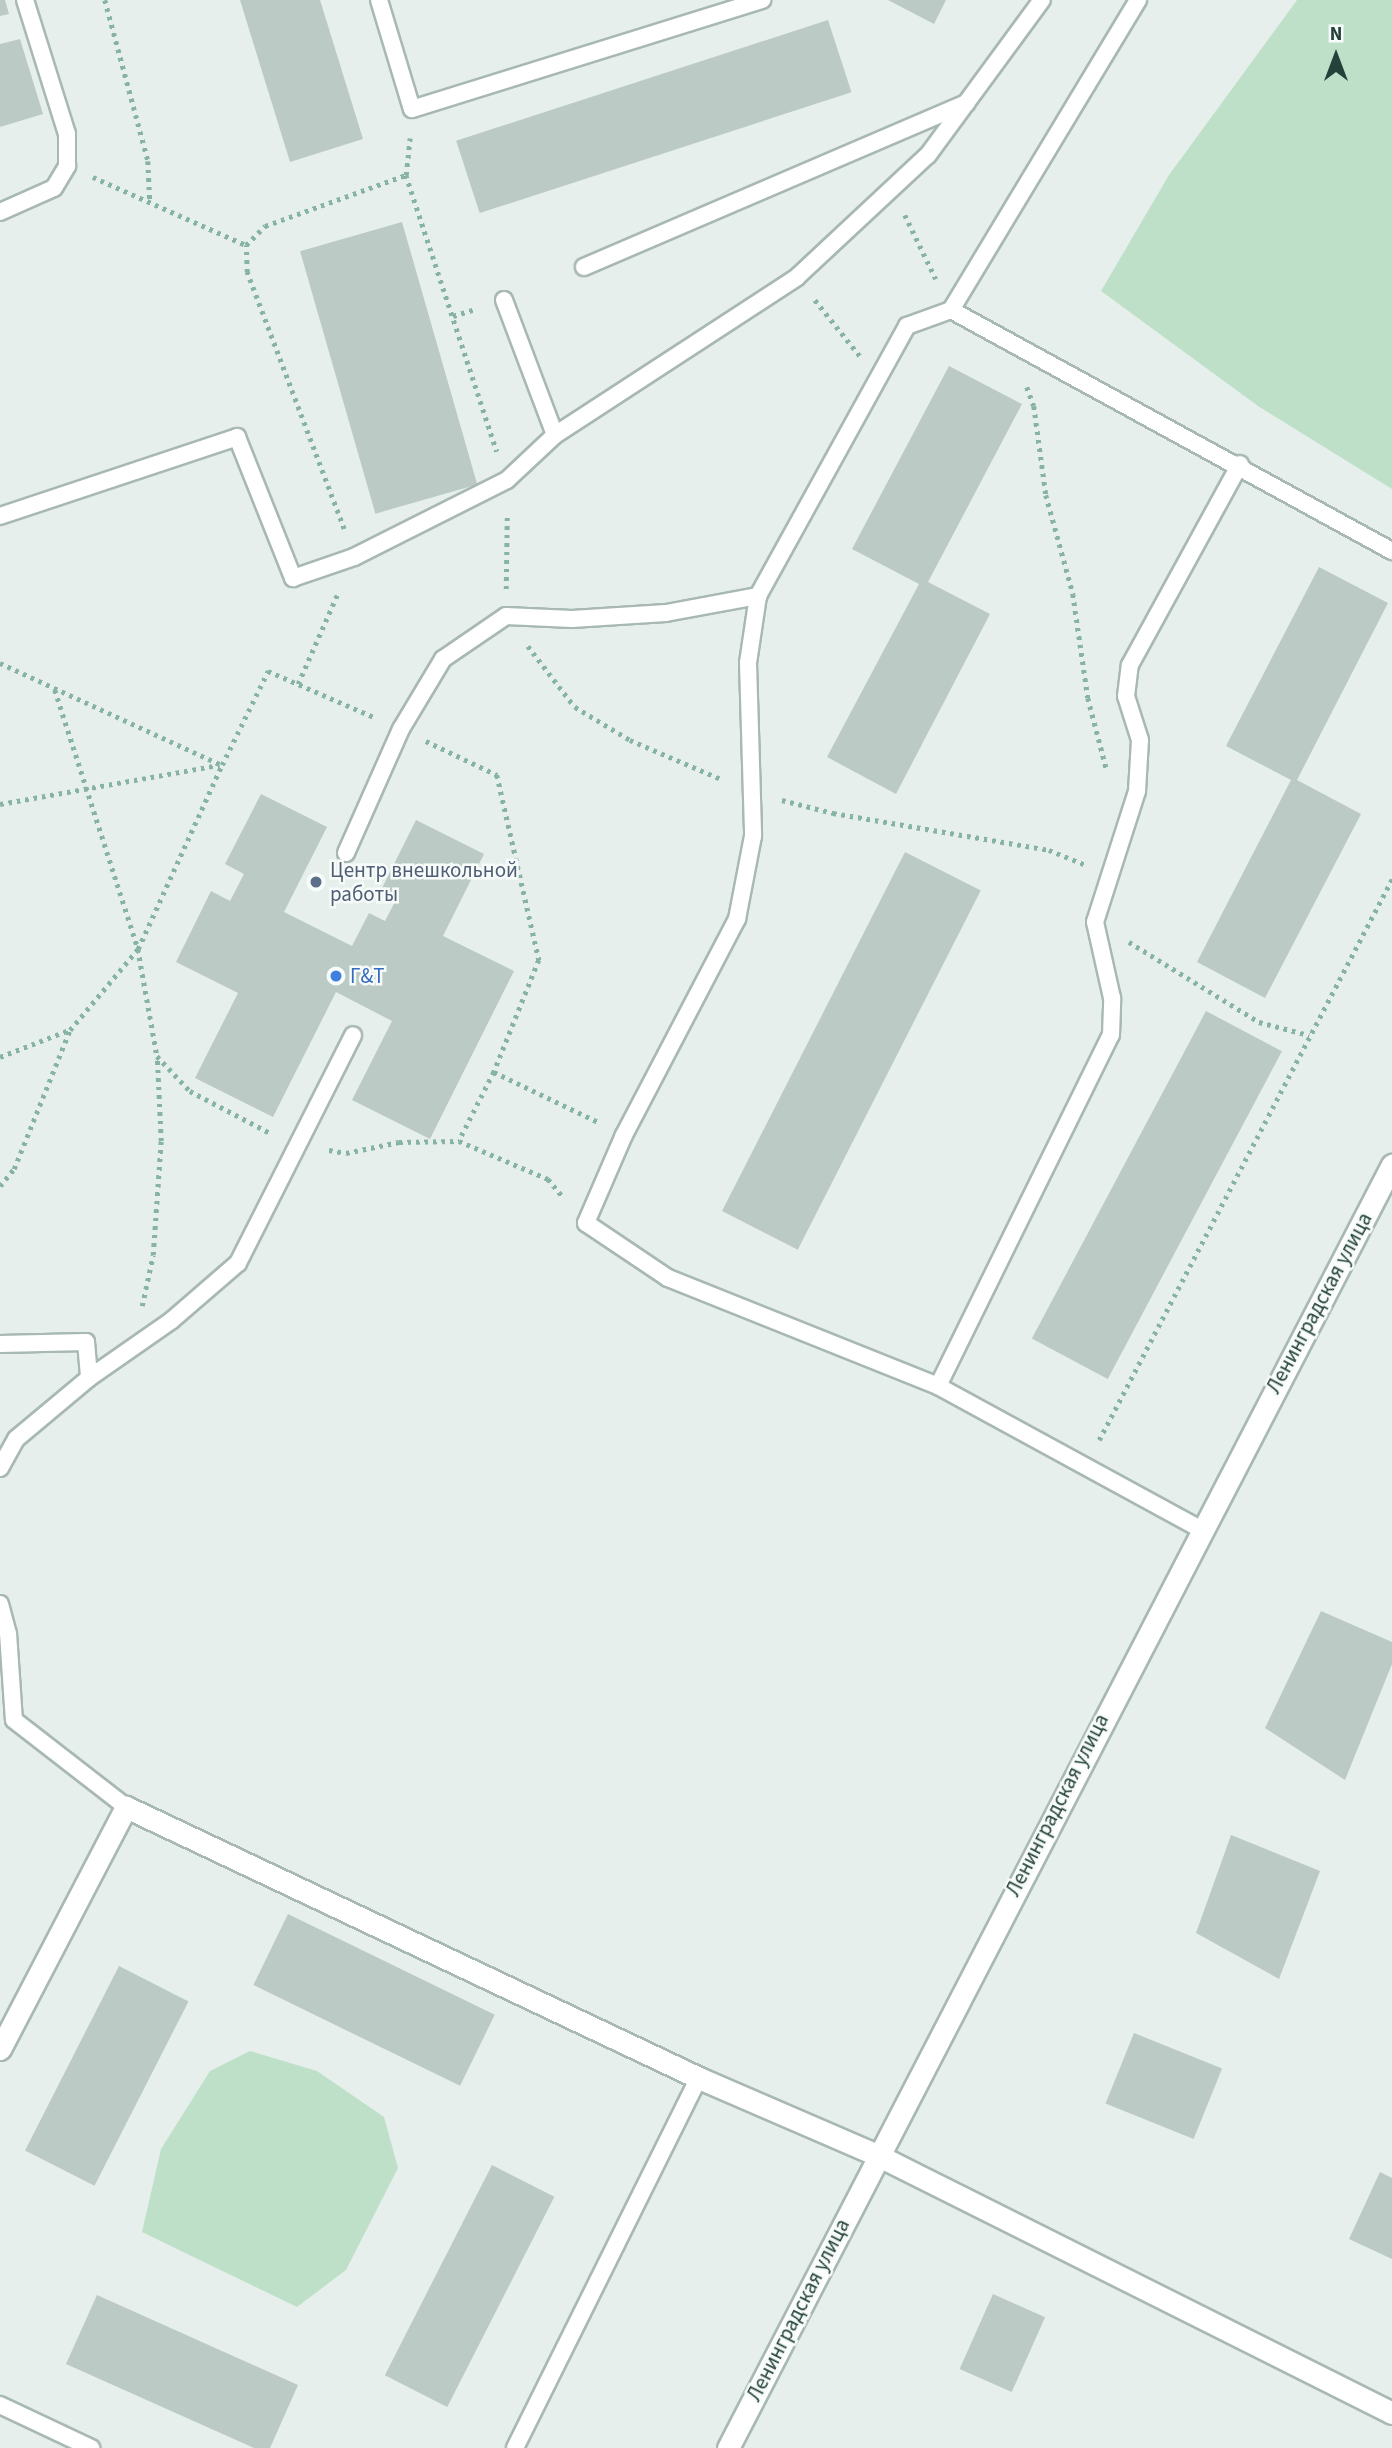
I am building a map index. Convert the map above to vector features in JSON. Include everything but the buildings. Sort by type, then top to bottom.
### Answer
[{"type":"street","name":"Ленинградская улица","points":[[728,2448],[1200,1529],[1392,1165]]},
{"type":"street","points":[[0,2049],[126,1807],[699,2078],[877,2155],[1392,2413]]},
{"type":"lane","points":[[0,212],[54,188],[67,166],[66,134],[25,0]]},
{"type":"lane","points":[[379,0],[412,109],[762,0]]},
{"type":"lane","points":[[0,516],[237,437],[293,578],[354,557],[507,480],[555,435],[797,277],[929,155],[1042,0]]},
{"type":"lane","points":[[1138,0],[951,310],[907,326],[758,596],[748,663],[753,836],[737,919],[624,1135],[586,1223],[668,1278],[938,1386],[1200,1529]]},
{"type":"lane","points":[[584,267],[968,102]]},
{"type":"lane","points":[[504,300],[555,435]]},
{"type":"lane","points":[[951,310],[1240,464],[1392,551]]},
{"type":"lane","points":[[938,1386],[1111,1035],[1112,998],[1095,922],[1137,791],[1140,740],[1126,696],[1130,665],[1240,464]]},
{"type":"lane","points":[[346,853],[401,729],[443,659],[506,617],[572,619],[666,613],[758,596]]},
{"type":"lane","points":[[0,1468],[16,1439],[89,1378],[132,1348],[238,1263],[300,1145],[353,1035]]},
{"type":"lane","points":[[0,1344],[86,1342],[89,1378]]},
{"type":"lane","points":[[0,1604],[8,1633],[14,1720]]},
{"type":"lane","points":[[0,1709],[126,1807]]},
{"type":"lane","points":[[515,2448],[699,2078]]},
{"type":"lane","points":[[0,2404],[91,2448]]},
{"type":"path","points":[[105,0],[148,161],[149,202]]},
{"type":"path","points":[[412,109],[406,176],[507,480],[506,617],[575,707],[630,740],[751,792],[833,813],[1049,850],[1109,875]]},
{"type":"path","points":[[67,166],[246,245]]},
{"type":"path","points":[[298,684],[354,557],[247,272],[246,245],[265,226],[406,176]]},
{"type":"path","points":[[892,189],[951,310]]},
{"type":"path","points":[[797,277],[878,379]]},
{"type":"path","points":[[1009,340],[1034,406],[1046,495],[1073,594],[1088,698],[1109,777]]},
{"type":"path","points":[[0,663],[222,765]]},
{"type":"path","points":[[0,1186],[14,1169],[70,1030],[138,949],[268,671],[401,729],[497,775],[539,960],[494,1072],[459,1141]]},
{"type":"path","points":[[55,689],[138,949],[157,1056],[161,1141],[153,1255],[132,1348]]},
{"type":"path","points":[[0,804],[222,765]]},
{"type":"path","points":[[1086,1466],[1392,879]]},
{"type":"path","points":[[1095,922],[1259,1022],[1309,1035]]},
{"type":"path","points":[[0,1057],[70,1030]]},
{"type":"path","points":[[157,1056],[190,1091],[300,1145],[346,1153],[399,1142],[459,1141],[548,1179],[586,1223]]},
{"type":"path","points":[[494,1072],[624,1135]]},
{"type":"green space","points":[[1297,0],[1392,0],[1392,489],[1258,406],[1101,291],[1169,175]]},
{"type":"green space","points":[[250,2051],[317,2071],[384,2117],[398,2168],[346,2270],[297,2307],[142,2232],[161,2149],[210,2071]]},
{"type":"place","name":"Центр внешкольной работы","points":[[316,882]]},
{"type":"place","name":"Г&Т","points":[[336,976]]}]
